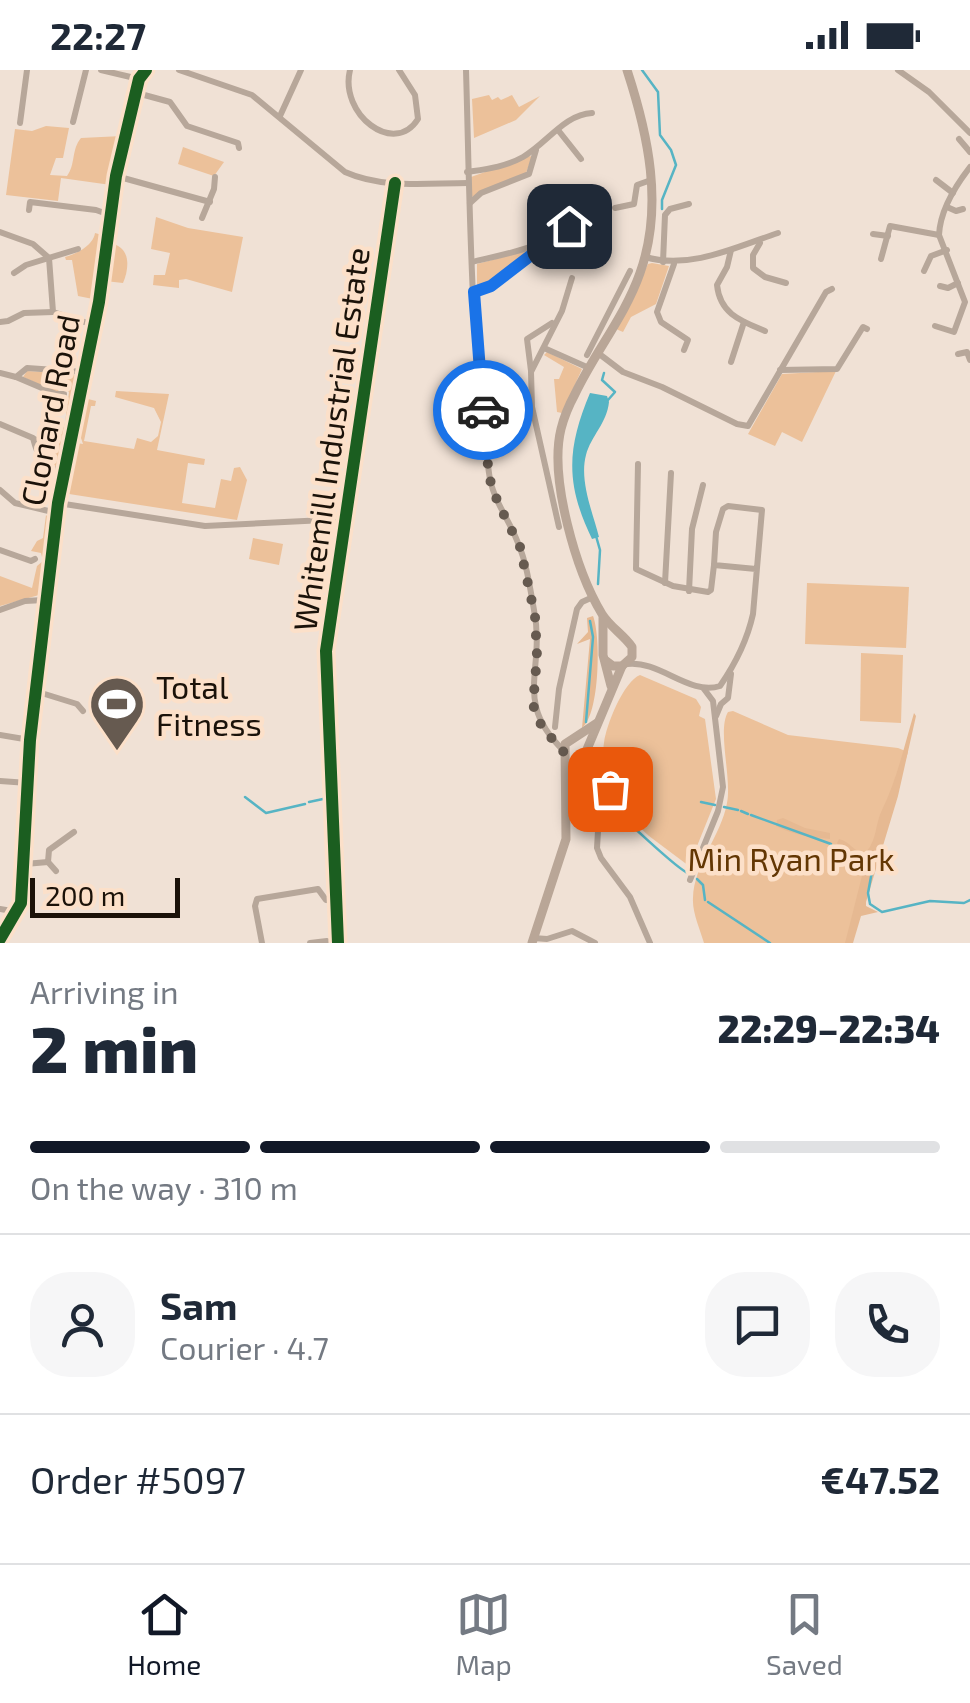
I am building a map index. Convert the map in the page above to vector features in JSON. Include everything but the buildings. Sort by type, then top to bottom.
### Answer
[{"type":"main road","points":[[566,780],[583,754],[611,688],[632,657],[632,647],[602,615],[593,597],[556,486],[560,431],[592,354],[645,257],[651,226],[651,180],[641,113],[627,70]]},
{"type":"main road","points":[[602,615],[611,688]]},
{"type":"main road","points":[[604,645],[612,638],[622,638]]},
{"type":"main road","points":[[605,660],[613,666],[624,665]]},
{"type":"main road","points":[[532,941],[566,839],[565,753],[573,738],[597,722]]},
{"type":"main road","points":[[573,738],[582,740],[583,754]]},
{"type":"main road","points":[[565,753],[583,754]]},
{"type":"street","points":[[20,123],[27,70]]},
{"type":"street","points":[[73,122],[86,70]]},
{"type":"street","points":[[101,70],[139,79],[146,70]]},
{"type":"street","points":[[179,70],[252,96],[345,172],[371,181],[395,183],[468,182]]},
{"type":"street","points":[[280,116],[301,70]]},
{"type":"street","points":[[350,70],[348,92],[358,114],[372,127],[390,132],[414,126],[419,112],[415,95],[398,70]]},
{"type":"street","points":[[466,70],[472,262],[489,477],[520,547],[527,573],[538,636],[533,705],[542,727],[565,753]]},
{"type":"street","points":[[898,70],[929,92],[970,133]]},
{"type":"street","name":"Clonard Road","points":[[0,939],[18,912],[30,740],[58,503],[94,325],[116,176],[139,79]]},
{"type":"street","points":[[138,93],[165,99],[187,126],[238,143],[239,148]]},
{"type":"street","points":[[467,172],[505,166],[536,148],[575,117],[592,113]]},
{"type":"street","points":[[558,130],[581,159]]},
{"type":"street","points":[[958,139],[970,152]]},
{"type":"street","points":[[469,204],[481,193],[529,174],[536,148]]},
{"type":"street","points":[[935,326],[954,332],[965,302],[939,234],[953,193],[970,167]]},
{"type":"street","points":[[116,176],[210,202]]},
{"type":"street","points":[[202,218],[215,177]]},
{"type":"street","points":[[615,208],[634,204],[634,188],[651,180]]},
{"type":"street","points":[[936,180],[953,193]]},
{"type":"street","name":"Whitemill Industrial Estate","points":[[338,943],[326,651],[395,183]]},
{"type":"street","points":[[674,196],[677,207]]},
{"type":"street","points":[[474,292],[491,286],[576,219],[582,198]]},
{"type":"street","points":[[29,210],[30,202],[96,210],[110,216]]},
{"type":"street","points":[[663,262],[664,218],[668,210],[689,204]]},
{"type":"street","points":[[947,207],[963,209]]},
{"type":"street","points":[[881,259],[890,226],[939,234]]},
{"type":"street","points":[[0,232],[33,244],[50,258],[53,312]]},
{"type":"street","points":[[645,257],[674,264],[760,242],[778,232]]},
{"type":"street","points":[[873,234],[888,236]]},
{"type":"street","points":[[472,262],[546,242]]},
{"type":"street","points":[[760,242],[752,268],[786,283]]},
{"type":"street","points":[[14,273],[26,265],[78,249]]},
{"type":"street","points":[[731,250],[717,291],[726,312],[765,331]]},
{"type":"street","points":[[924,271],[931,256],[947,250]]},
{"type":"street","points":[[674,264],[656,312],[661,322],[688,340],[684,350]]},
{"type":"street","points":[[621,303],[630,270]]},
{"type":"street","points":[[560,527],[556,486],[532,407],[527,339],[553,323],[562,312],[572,278]]},
{"type":"street","points":[[940,286],[948,288],[958,283]]},
{"type":"street","points":[[592,354],[745,427],[826,292],[832,289]]},
{"type":"street","points":[[0,322],[24,312],[53,312],[94,325]]},
{"type":"street","points":[[646,316],[656,312]]},
{"type":"street","points":[[731,362],[744,322]]},
{"type":"street","points":[[531,372],[553,323]]},
{"type":"street","points":[[780,370],[837,369],[863,327],[867,329]]},
{"type":"street","points":[[544,348],[589,368]]},
{"type":"street","points":[[16,377],[27,368],[84,372]]},
{"type":"street","points":[[0,373],[64,394]]},
{"type":"street","points":[[0,424],[51,448]]},
{"type":"street","points":[[32,438],[39,459],[63,472]]},
{"type":"street","points":[[638,464],[635,566],[665,583],[710,592],[723,510],[728,506],[760,508],[751,622],[717,694],[715,717],[722,798],[690,880]]},
{"type":"street","points":[[665,583],[671,474]]},
{"type":"street","points":[[689,590],[692,529],[702,485]]},
{"type":"street","points":[[0,490],[15,503],[57,513]]},
{"type":"street","points":[[58,503],[205,526],[344,519]]},
{"type":"street","points":[[0,550],[35,559]]},
{"type":"street","points":[[714,565],[756,569]]},
{"type":"street","points":[[556,727],[559,689],[577,609],[593,597]]},
{"type":"street","points":[[0,610],[44,600]]},
{"type":"street","points":[[632,647],[644,664]]},
{"type":"street","points":[[624,665],[644,664],[717,694]]},
{"type":"street","points":[[36,691],[77,704],[83,711]]},
{"type":"street","points":[[0,735],[30,740]]},
{"type":"street","points":[[551,736],[573,738]]},
{"type":"street","points":[[583,754],[595,763],[612,791],[600,797],[597,848],[630,897],[650,943]]},
{"type":"street","points":[[0,781],[28,784]]},
{"type":"street","points":[[56,872],[48,862],[47,849],[74,832]]},
{"type":"street","points":[[24,864],[48,862]]},
{"type":"street","points":[[262,943],[257,898],[320,890],[326,900],[338,901]]},
{"type":"street","points":[[0,908],[18,912]]},
{"type":"street","points":[[532,941],[572,932],[595,943]]},
{"type":"street","points":[[313,943],[328,941]]},
{"type":"green space","points":[[489,95],[492,100],[501,100],[512,95],[519,107],[540,96],[516,120],[474,138],[472,99]]},
{"type":"green space","points":[[46,126],[69,128],[63,158],[56,158],[50,175],[67,176],[81,138],[122,136],[111,185],[61,178],[58,201],[6,195],[15,129],[32,131]]},
{"type":"green space","points":[[183,147],[224,162],[214,176],[178,164]]},
{"type":"green space","points":[[530,156],[526,173],[472,197],[471,177]]},
{"type":"green space","points":[[578,196],[578,203],[572,204],[571,209],[576,211],[558,232],[548,209]]},
{"type":"green space","points":[[156,217],[188,228],[243,237],[232,292],[186,279],[179,280],[179,288],[153,285],[154,275],[165,275],[170,253],[151,249]]},
{"type":"green space","points":[[95,233],[102,235],[93,299],[78,296],[72,260],[65,257],[88,246]]},
{"type":"green space","points":[[114,244],[127,260],[123,283],[105,281],[110,246]]},
{"type":"green space","points":[[530,250],[487,286],[477,286],[477,264]]},
{"type":"green space","points":[[648,264],[669,266],[656,304],[631,317],[623,332],[616,329]]},
{"type":"green space","points":[[547,352],[582,369],[562,413],[557,412],[554,379],[559,379],[564,367],[544,355]]},
{"type":"green space","points":[[27,371],[73,374],[78,378],[60,464],[56,467],[44,461],[36,445],[44,444],[49,454],[55,452],[65,423],[69,392],[64,387],[56,392],[23,377]]},
{"type":"green space","points":[[836,371],[802,442],[782,432],[775,446],[748,434],[782,374]]},
{"type":"green space","points":[[116,391],[169,394],[157,450],[205,459],[204,465],[188,463],[182,503],[215,508],[221,479],[231,481],[234,468],[240,467],[247,480],[237,520],[69,494],[77,443],[83,444],[80,435],[88,399],[96,401],[91,406],[84,441],[134,449],[137,438],[151,442],[158,436],[161,422],[154,408],[115,397]]},
{"type":"green space","points":[[46,515],[51,521],[39,595],[0,606],[0,576],[32,588],[37,566],[43,561],[41,553],[31,551],[43,538]]},
{"type":"green space","points":[[253,538],[283,544],[279,565],[249,559]]},
{"type":"green space","points":[[807,583],[909,587],[906,648],[805,644]]},
{"type":"green space","points":[[861,653],[903,655],[901,723],[860,721]]},
{"type":"green space","points":[[640,675],[696,699],[701,707],[699,716],[705,719],[716,799],[689,866],[608,798],[620,787],[605,760],[605,735],[622,694]]},
{"type":"green space","name":"Min Ryan Park","points":[[728,712],[788,735],[908,752],[850,943],[704,943],[693,898],[727,803],[724,730]]},
{"type":"green space","points":[[588,764],[604,789],[596,797],[571,789],[576,771]]},
{"type":"shaded area","points":[[593,616],[597,640],[596,692],[582,728],[590,639],[577,644],[588,632],[587,618]]},
{"type":"shaded area","points":[[914,713],[898,796],[866,902],[866,906],[878,912],[861,916],[853,943],[845,943],[862,876],[837,843],[843,840],[865,853],[869,849]]},
{"type":"shaded area","points":[[783,818],[830,833],[830,839],[795,834],[776,826],[777,820]]},
{"type":"water","points":[[590,393],[607,396],[609,402],[584,465],[599,537],[592,539],[577,500],[572,466],[577,431]]},
{"type":"waterway","points":[[642,70],[658,92],[660,135],[676,165],[662,209]]},
{"type":"waterway","points":[[604,373],[602,380],[615,392],[608,400]]},
{"type":"waterway","points":[[596,536],[600,550],[598,584]]},
{"type":"waterway","points":[[586,722],[593,637],[590,621]]},
{"type":"waterway","points":[[584,767],[599,791]]},
{"type":"waterway","points":[[245,797],[266,813],[305,804]]},
{"type":"waterway","points":[[309,802],[323,799]]},
{"type":"waterway","points":[[604,799],[688,873]]},
{"type":"waterway","points":[[701,802],[715,805]]},
{"type":"waterway","points":[[724,807],[738,810]]},
{"type":"waterway","points":[[741,811],[748,814]]},
{"type":"waterway","points":[[751,815],[831,844]]},
{"type":"waterway","points":[[835,846],[847,859],[873,866],[870,904],[882,912],[930,901],[970,900]]},
{"type":"waterway","points":[[697,879],[703,885],[705,900]]},
{"type":"waterway","points":[[708,902],[770,943]]},
{"type":"cycle path","points":[[0,939],[21,903],[30,740],[58,503],[99,302],[116,176],[139,79],[146,70]]},
{"type":"cycle path","points":[[338,943],[326,651],[395,183]]},
{"type":"way so far","points":[[483,410],[489,477],[520,547],[535,616],[538,636],[533,705],[542,727],[566,755],[575,760],[584,754],[595,763],[610,789]]},
{"type":"place","name":"Total Fitness","points":[[117,753]]},
{"type":"route","points":[[483,410],[474,292],[491,286],[569,226]]}]
